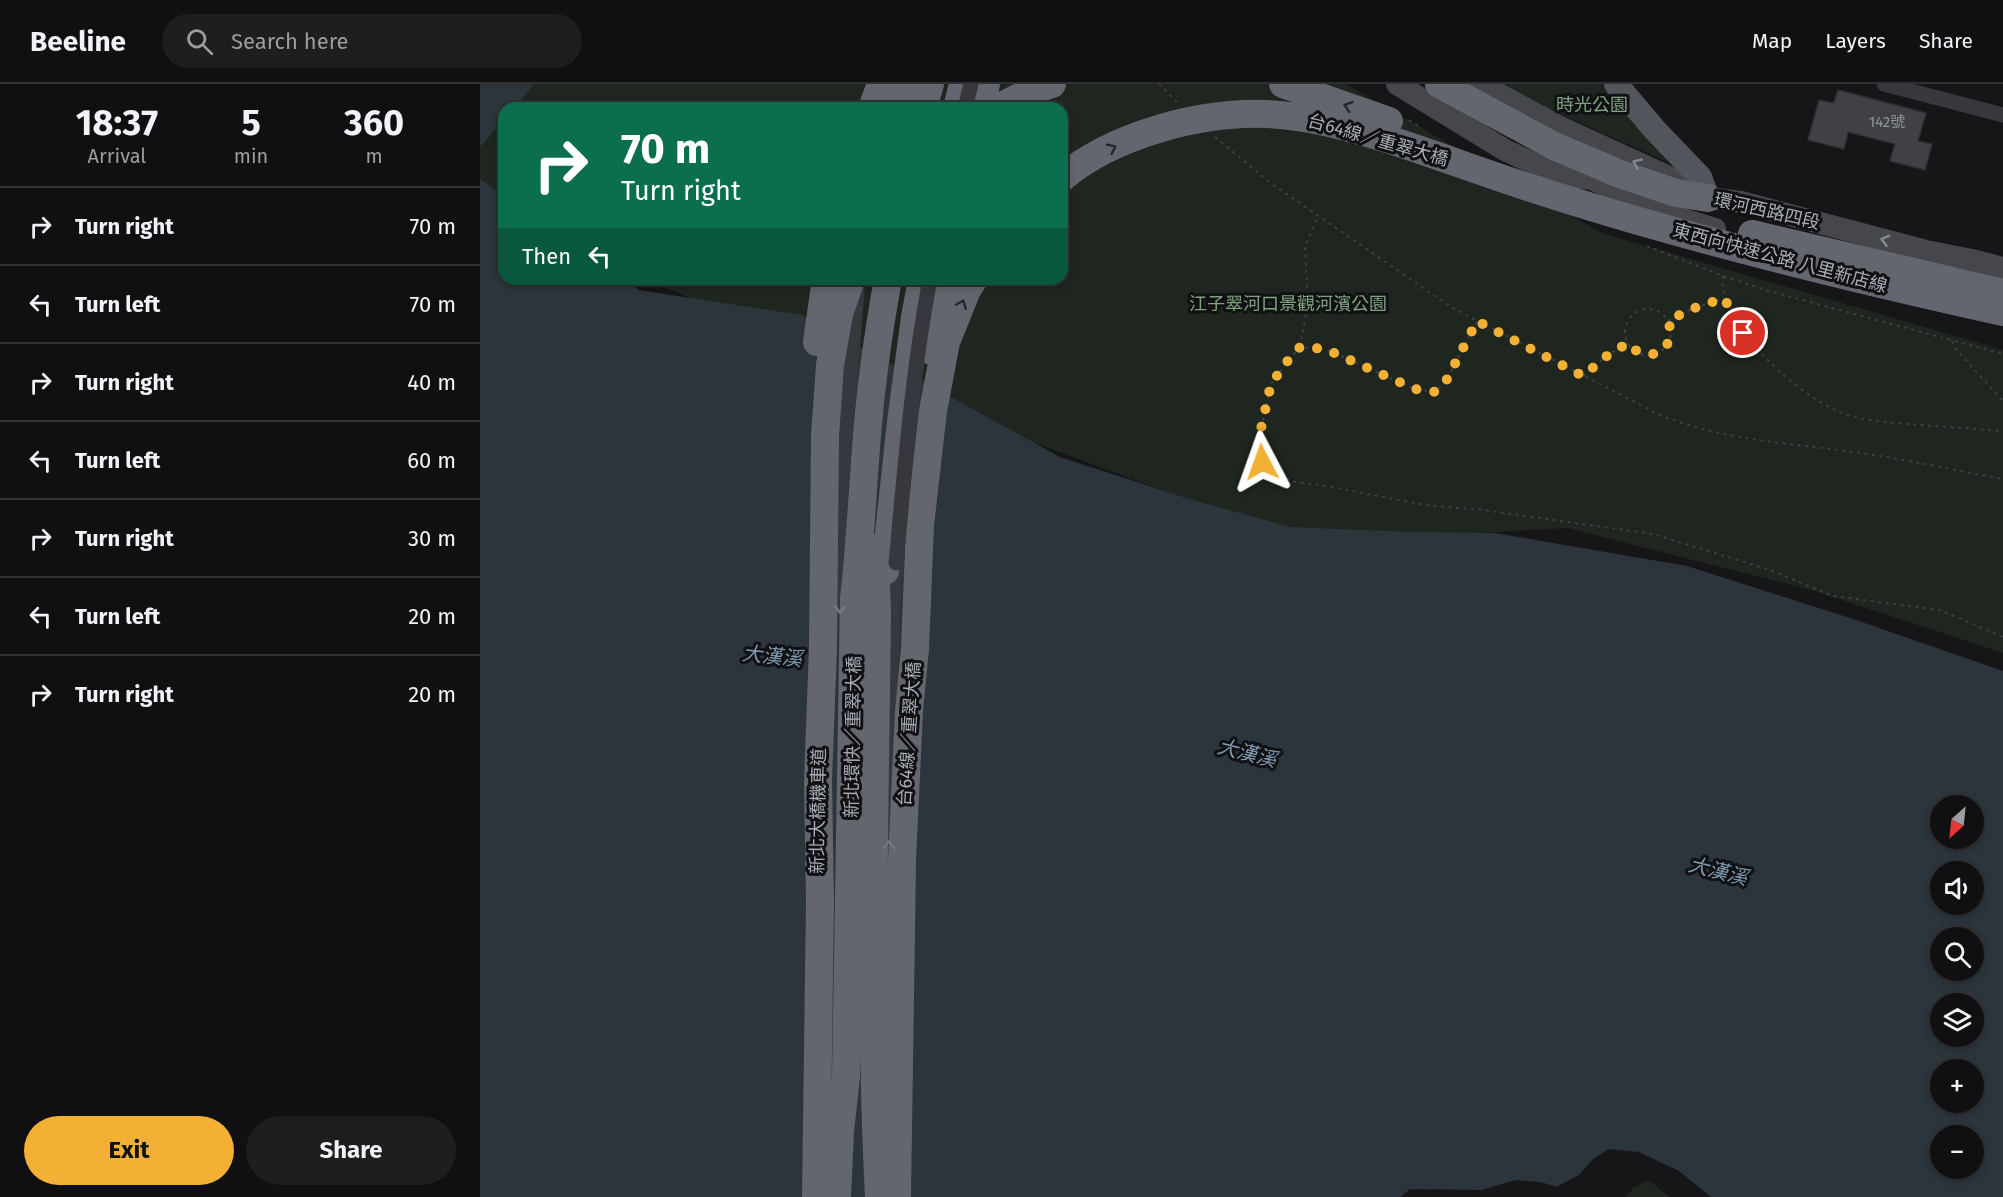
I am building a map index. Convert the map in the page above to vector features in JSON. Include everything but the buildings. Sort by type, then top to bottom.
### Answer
[{"type":"highway","points":[[874,102],[880,84]]},
{"type":"highway","points":[[899,102],[904,84]]},
{"type":"highway","points":[[926,102],[930,84]]},
{"type":"highway","points":[[942,102],[946,84]]},
{"type":"highway","points":[[958,102],[963,84]]},
{"type":"highway","points":[[982,102],[986,84]]},
{"type":"highway","points":[[1010,102],[1052,84]]},
{"type":"highway","name":"台64線／重翠大橋","points":[[1283,84],[1563,164]]},
{"type":"highway","points":[[1425,84],[1563,164],[1620,174],[1676,193],[1706,211]]},
{"type":"highway","points":[[1439,84],[1563,164]]},
{"type":"highway","name":"台64線／重翠大橋","points":[[1068,173],[1113,146],[1164,127],[1213,116],[1265,114],[1312,119],[1356,129],[1563,164]]},
{"type":"highway","name":"東西向快速公路 八里新店線","points":[[1563,164],[1615,196],[1752,234],[2003,293]]},
{"type":"highway","name":"東西向快速公路 八里新店線","points":[[1563,164],[1731,248],[2002,319]]},
{"type":"highway","points":[[1752,234],[1923,264],[2003,282]]},
{"type":"highway","points":[[823,647],[813,605],[810,405],[819,315],[825,285]]},
{"type":"highway","points":[[816,1197],[820,902],[818,781],[823,647],[825,436],[830,365],[839,314],[849,285]]},
{"type":"highway","points":[[865,285],[848,500],[847,562],[866,604]]},
{"type":"highway","name":"新北環快／重翠大橋","points":[[879,1197],[874,1094],[866,604],[859,554],[866,445],[887,285]]},
{"type":"highway","name":"新北環快／重翠大橋","points":[[837,1197],[840,1131],[846,1077],[866,604],[875,565],[884,428],[904,285]]},
{"type":"highway","points":[[866,604],[886,563],[903,411],[921,285]]},
{"type":"highway","points":[[909,711],[903,649],[906,552],[915,445],[925,369],[944,285]]},
{"type":"highway","name":"台64線／重翠大橋","points":[[897,1197],[902,860],[920,525],[933,411],[946,342],[970,285]]},
{"type":"highway","points":[[846,1077],[849,1197]]},
{"type":"highway","points":[[864,1197],[874,1094]]},
{"type":"main road","points":[[1397,84],[1505,150],[1563,177],[1563,164]]},
{"type":"main road","name":"環河西路四段","points":[[1480,84],[1560,127],[1669,177],[1706,211],[1737,249],[1857,285],[2002,319]]},
{"type":"main road","points":[[1616,84],[1625,97],[1700,177],[1706,211]]},
{"type":"main road","name":"環河西路四段","points":[[1706,211],[1741,202],[1926,251],[2003,268]]},
{"type":"street","points":[[890,102],[896,84]]},
{"type":"street","points":[[966,102],[971,84]]},
{"type":"street","points":[[1413,84],[1563,164]]},
{"type":"street","points":[[1454,84],[1563,164]]},
{"type":"street","points":[[1611,84],[1706,211]]},
{"type":"street","points":[[1627,84],[1706,167],[1706,211]]},
{"type":"street","points":[[1884,84],[2003,115]]},
{"type":"street","name":"新北大橋機車道","points":[[823,1197],[837,896],[839,541],[845,425],[857,285]]},
{"type":"street","points":[[889,1197],[889,811],[892,609],[909,424],[922,319],[929,285]]},
{"type":"path","points":[[1160,84],[1184,108]]},
{"type":"path","points":[[1214,136],[1272,184],[1451,307],[1660,415],[1723,435],[1857,452],[2003,479]]},
{"type":"path","points":[[1318,216],[1305,247],[1308,304],[1300,347],[1271,384],[1258,442],[1262,462],[1275,473],[1295,482],[1425,505],[1483,510],[1653,534],[1770,570],[1833,596],[1940,610],[2003,637]]},
{"type":"path","points":[[1723,276],[1724,298],[1743,333],[1770,363],[1796,386],[1848,415],[1897,423],[2003,431]]},
{"type":"path","points":[[1668,321],[1689,310],[1724,298]]},
{"type":"path","points":[[1653,310],[1665,316],[1668,321],[1671,327],[1670,340],[1662,350],[1650,355],[1644,354],[1632,348],[1628,343],[1626,330],[1630,318],[1640,311],[1653,310]]},
{"type":"path","points":[[1300,347],[1325,349],[1415,389],[1434,392],[1445,383],[1477,321]]},
{"type":"path","points":[[1952,341],[1954,347],[2003,401]]},
{"type":"path","points":[[1583,376],[1608,355],[1628,343]]},
{"type":"green space","name":"江子翠河口景觀河濱公園","points":[[522,84],[1346,84],[1602,233],[2003,350],[2003,653],[1811,590],[1567,528],[1303,543],[1017,436],[659,285],[1068,285],[1068,102],[507,102]]},
{"type":"green space","name":"時光公園","points":[[1503,84],[1603,84],[1681,172],[1669,163],[1547,108]]},
{"type":"green space","name":"江子翠河口景觀河濱公園","points":[[498,114],[498,218],[480,210],[480,136]]},
{"type":"green space","points":[[1648,1180],[1670,1197],[1625,1197],[1633,1188]]},
{"type":"water","points":[[480,84],[534,84],[519,102],[498,102],[498,126],[480,147]]},
{"type":"water","name":"大漢溪","points":[[480,179],[498,192],[498,285],[632,285],[639,290],[802,315],[1060,457],[1186,498],[1290,527],[1495,533],[1687,566],[1856,620],[2003,671],[2003,1197],[1711,1197],[1679,1171],[1639,1152],[1609,1149],[1594,1158],[1579,1175],[1556,1187],[1541,1182],[1516,1180],[1481,1190],[1410,1189],[1400,1197],[480,1197]]},
{"type":"route","points":[[1262,462],[1258,442],[1271,384],[1300,347],[1325,349],[1415,389],[1434,392],[1445,383],[1477,321],[1583,376],[1595,364],[1628,343],[1632,348],[1644,354],[1650,355],[1662,350],[1670,340],[1671,327],[1668,321],[1689,310],[1724,298],[1743,333]]}]
